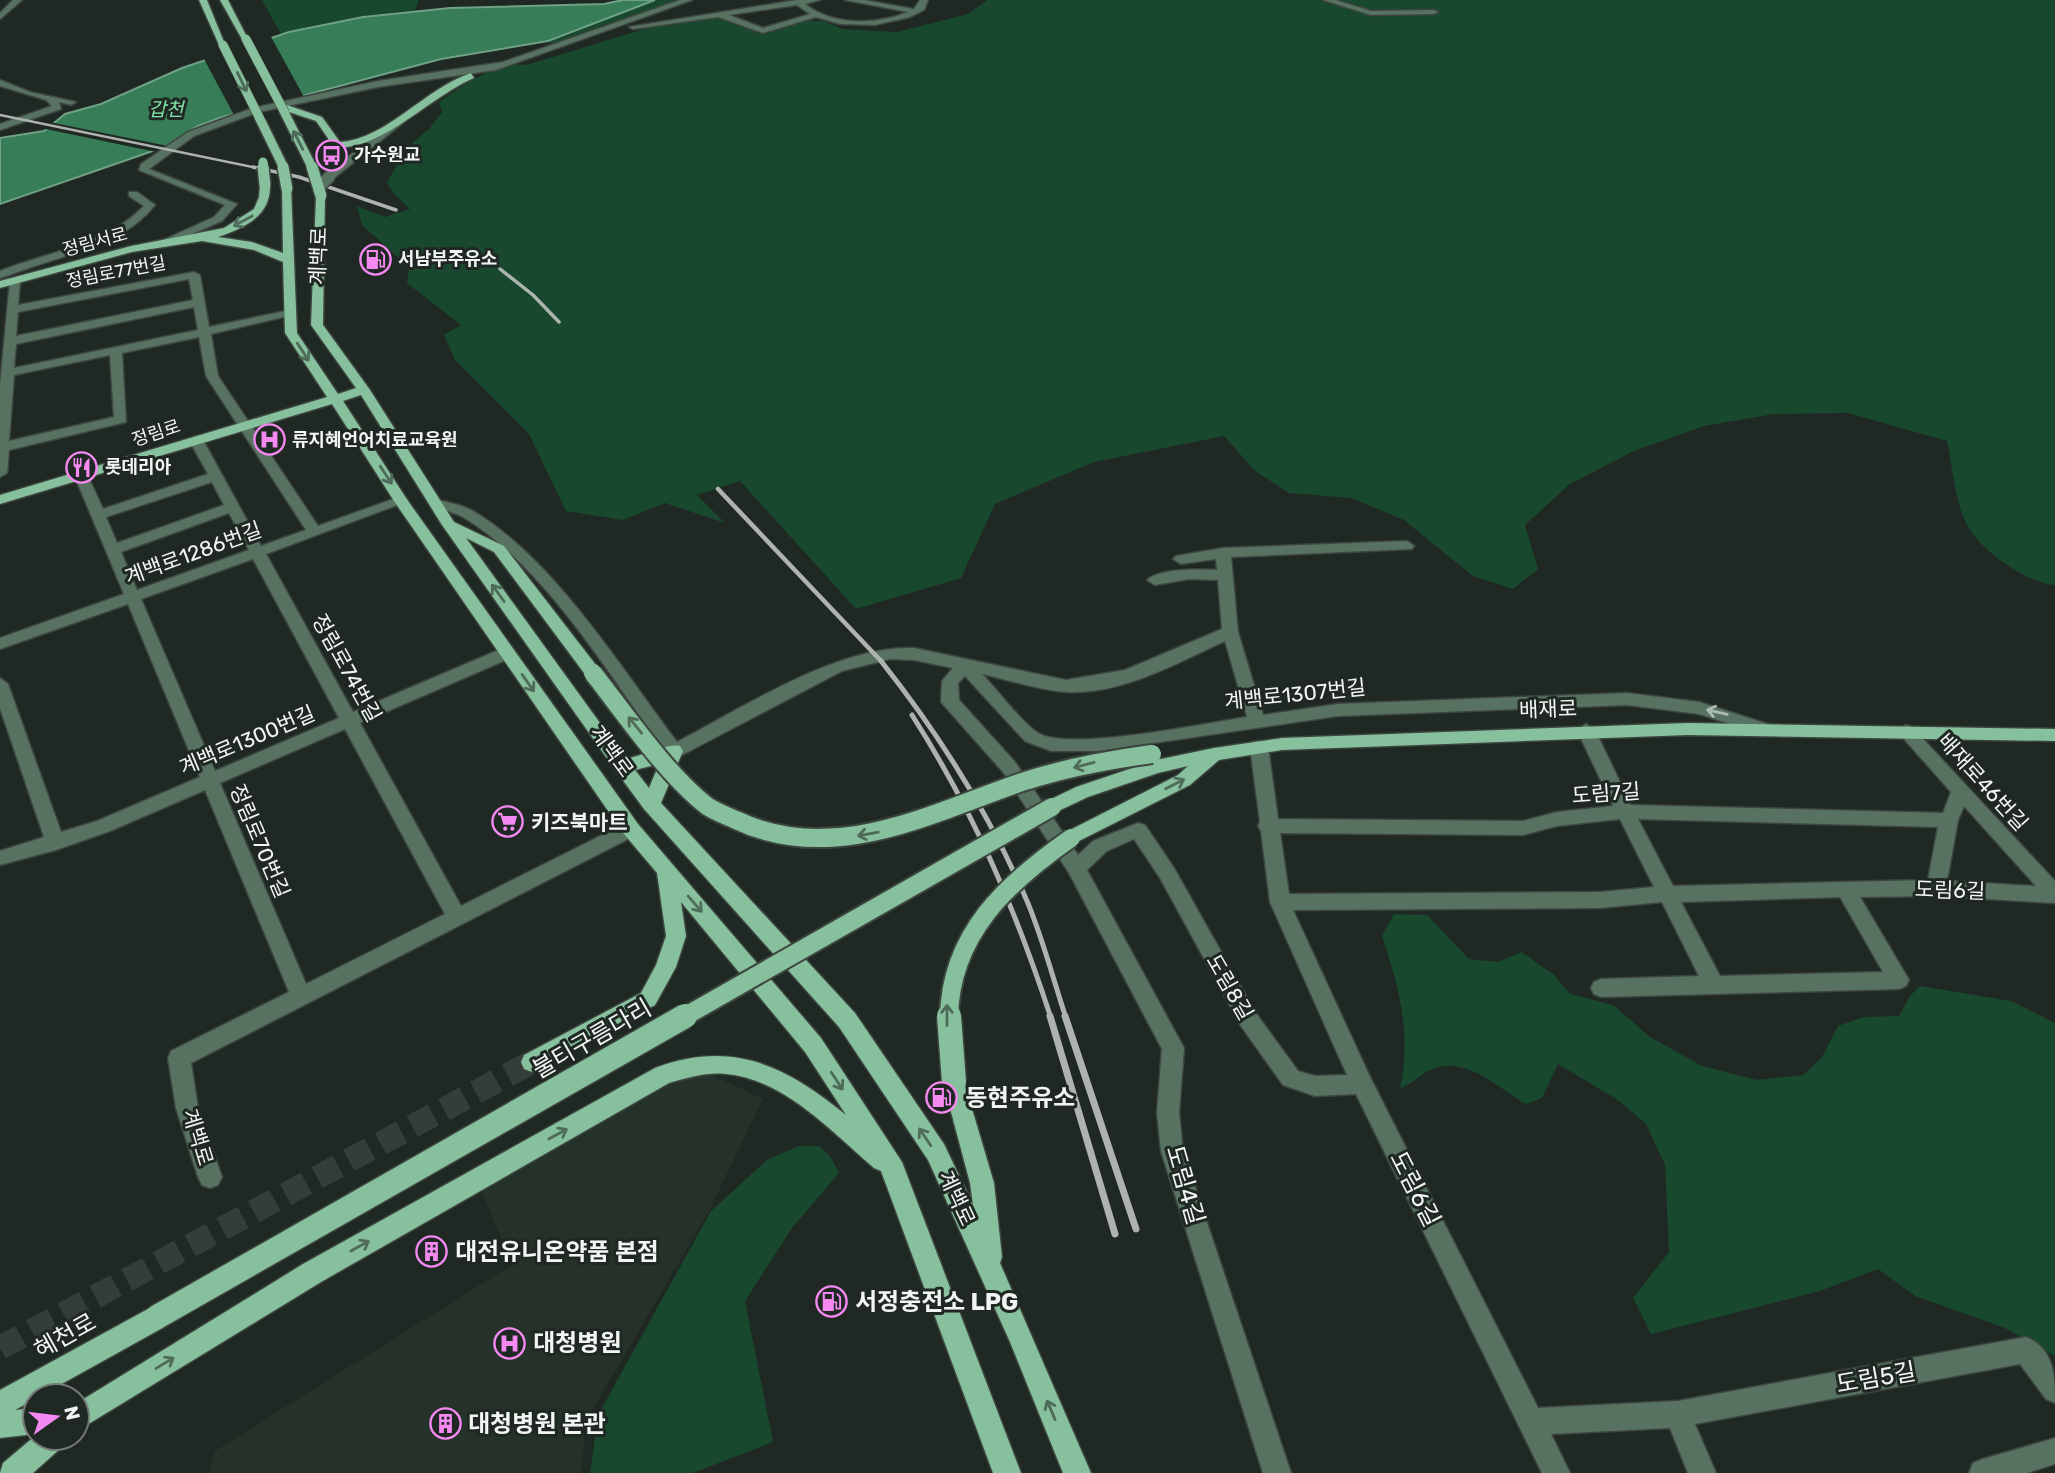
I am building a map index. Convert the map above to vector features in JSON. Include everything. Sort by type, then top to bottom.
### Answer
[{"type":"main road","points":[[200,238],[228,229],[258,213],[266,197],[263,162],[276,151],[203,0]]},
{"type":"main road","name":"계백로","points":[[227,1],[286,110],[320,191],[317,325],[364,390],[449,524],[622,766],[651,804],[846,1020],[936,1152],[992,1271],[1077,1473]]},
{"type":"main road","points":[[286,110],[319,119],[337,145],[355,145],[385,128],[434,92],[471,76]]},
{"type":"main road","name":"계백로","points":[[276,151],[283,166],[290,219],[287,260],[291,333],[401,501],[631,829],[813,1045],[894,1170],[1007,1473]]},
{"type":"main road","points":[[200,238],[249,244],[272,251],[287,260]]},
{"type":"main road","name":"정림서로","points":[[0,285],[165,242],[200,238]]},
{"type":"main road","name":"정림로","points":[[0,500],[364,390]]},
{"type":"main road","points":[[449,524],[499,549],[601,669],[666,764],[710,808],[765,832],[804,839],[850,837],[899,829],[1023,782],[1093,762],[1208,746],[1282,744]]},
{"type":"main road","name":"배재로","points":[[1052,807],[1082,792],[1156,767],[1214,754],[1282,744],[1586,730],[1906,731],[2055,735]]},
{"type":"main road","points":[[622,766],[649,761],[674,751]]},
{"type":"main road","points":[[651,804],[674,751]]},
{"type":"main road","points":[[992,1271],[982,1183],[954,1082],[947,1043],[947,1001],[961,951],[988,906],[1030,865],[1071,838],[1184,780],[1214,754]]},
{"type":"main road","name":"불티구름다리","points":[[157,1317],[1052,807]]},
{"type":"main road","points":[[532,1062],[648,999],[666,967],[676,936],[666,870]]},
{"type":"main road","points":[[91,1408],[312,1273],[663,1075],[690,1063],[733,1064],[788,1086],[806,1096],[894,1170]]},
{"type":"main road","name":"혜천로","points":[[0,1404],[157,1317]]},
{"type":"main road","points":[[0,1425],[21,1423]]},
{"type":"main road","points":[[13,1473],[37,1452]]},
{"type":"street","points":[[0,17],[18,0]]},
{"type":"street","points":[[320,191],[330,176],[436,94],[502,64],[688,0]]},
{"type":"street","points":[[587,34],[816,0]]},
{"type":"street","points":[[849,0],[916,11]]},
{"type":"street","points":[[718,14],[763,31],[815,15],[867,23],[916,11],[923,0]]},
{"type":"street","points":[[1328,0],[1371,13],[1434,12]]},
{"type":"street","points":[[798,2],[815,15]]},
{"type":"street","points":[[750,8],[788,23]]},
{"type":"street","points":[[165,242],[218,219],[232,204],[144,170],[145,166],[191,134],[256,110],[378,84],[502,64]]},
{"type":"street","points":[[0,83],[50,99],[71,102]]},
{"type":"street","points":[[0,94],[21,91]]},
{"type":"street","points":[[0,127],[58,107],[50,99]]},
{"type":"street","points":[[0,275],[110,236],[141,218],[150,205],[132,194]]},
{"type":"street","name":"정림로77번길","points":[[12,310],[194,275],[212,376],[244,425]]},
{"type":"street","points":[[0,473],[14,282]]},
{"type":"street","points":[[10,341],[199,302]]},
{"type":"street","points":[[7,373],[290,314]]},
{"type":"street","points":[[2,447],[121,419],[116,350]]},
{"type":"street","points":[[244,425],[315,532]]},
{"type":"street","name":"정림로74번길","points":[[196,440],[458,919]]},
{"type":"street","points":[[98,515],[216,476]]},
{"type":"street","name":"정림로70번길","points":[[82,477],[301,996]]},
{"type":"street","name":"계백로1286번길","points":[[0,644],[401,501]]},
{"type":"street","points":[[438,504],[466,513],[517,553],[601,669],[674,751],[837,667],[890,653],[914,654],[1066,686],[1088,686],[1135,675],[1230,632]]},
{"type":"street","points":[[113,550],[233,507]]},
{"type":"street","points":[[1181,559],[1223,553],[1407,546]]},
{"type":"street","points":[[1223,553],[1230,632],[1256,720]]},
{"type":"street","points":[[1155,580],[1206,572],[1224,575]]},
{"type":"street","name":"계백로1300번길","points":[[0,858],[103,827],[507,653]]},
{"type":"street","name":"계백로1307번길","points":[[965,666],[1031,737],[1051,745],[1098,744],[1338,710],[1628,699],[1663,700],[1735,716],[1768,730]]},
{"type":"street","name":"도림4길","points":[[965,666],[950,681],[950,702],[1009,767],[1076,868],[1173,1048],[1168,1113],[1172,1151],[1277,1473]]},
{"type":"street","points":[[0,684],[56,842]]},
{"type":"street","points":[[1663,700],[1683,708],[1692,717],[1694,724],[1688,729]]},
{"type":"street","points":[[1586,730],[1623,812],[1669,894],[1716,988]]},
{"type":"street","name":"배재로46번길","points":[[1906,731],[2055,894]]},
{"type":"street","name":"도림6길","points":[[1259,747],[1280,902],[1362,1084],[1556,1473]]},
{"type":"street","points":[[1936,888],[1949,820],[1961,791]]},
{"type":"street","name":"도림7길","points":[[1268,826],[1523,828],[1557,819],[1623,812],[1949,820]]},
{"type":"street","name":"계백로","points":[[210,1177],[187,1108],[179,1058],[631,829]]},
{"type":"street","name":"도림8길","points":[[1076,868],[1100,846],[1138,830],[1167,873],[1248,1019],[1291,1078],[1315,1086],[1362,1084]]},
{"type":"street","name":"도림6길","points":[[1280,902],[1600,900],[1669,894],[1936,888],[2055,894]]},
{"type":"street","points":[[1601,988],[1716,988],[1899,980],[1845,889]]},
{"type":"street","name":"도림5길","points":[[1532,1422],[1678,1414],[2026,1350],[2055,1390]]},
{"type":"street","points":[[1678,1414],[1702,1473]]},
{"type":"street","points":[[1983,1473],[2055,1451]]},
{"type":"shaded area","points":[[262,0],[419,0],[415,10],[363,16],[281,34]]},
{"type":"shaded area","points":[[655,0],[681,0],[552,44],[548,41]]},
{"type":"shaded area","points":[[987,0],[2055,0],[2055,585],[2043,583],[2016,571],[1991,553],[1971,532],[1959,503],[1947,441],[1848,413],[1774,414],[1704,426],[1634,451],[1570,484],[1525,525],[1538,569],[1513,589],[1473,576],[1404,520],[1351,498],[1289,493],[1255,471],[1224,436],[1094,462],[995,504],[961,578],[856,609],[740,481],[697,495],[725,523],[665,503],[623,520],[566,511],[529,434],[455,360],[444,335],[461,325],[407,283],[409,267],[362,225],[357,206],[385,217],[410,209],[394,194],[387,182],[407,148],[430,128],[442,112],[439,102],[492,70],[516,64],[527,65],[657,25],[719,17],[763,34],[807,21],[824,21],[842,29],[897,32],[968,14]]},
{"type":"shaded area","points":[[1394,914],[1427,915],[1469,959],[1498,962],[1522,952],[1554,975],[1570,994],[1613,1005],[1650,1037],[1702,1066],[1757,1080],[1803,1075],[1822,1057],[1838,1026],[1864,1017],[1899,1016],[1910,996],[1920,986],[2011,1001],[2055,1023],[2055,1356],[2005,1328],[1915,1296],[1878,1269],[1820,1291],[1651,1334],[1633,1298],[1669,1252],[1665,1165],[1646,1124],[1618,1100],[1558,1064],[1542,1098],[1526,1104],[1482,1076],[1458,1066],[1433,1069],[1400,1088],[1405,1049],[1402,1011],[1382,936]]},
{"type":"shaded area","name":"대청병원","points":[[710,1074],[763,1099],[709,1211],[586,1421],[581,1473],[209,1473],[215,1451],[512,1265],[480,1187],[667,1083],[684,1075]]},
{"type":"shaded area","points":[[799,1146],[819,1146],[830,1156],[839,1173],[792,1228],[745,1301],[773,1442],[693,1473],[590,1473],[598,1415],[711,1211],[767,1160]]},
{"type":"water","name":"갑천","points":[[623,0],[655,0],[548,41],[441,59],[219,118],[196,127],[170,145],[0,204],[0,138],[44,131],[65,114],[101,104],[182,68],[289,32],[363,17],[450,8],[604,4]]},
{"type":"pier","name":"가수원교","points":[[270,35],[304,97],[235,117],[203,57]]},
{"type":"pier","points":[[49,122],[173,147],[161,153],[41,128]]},
{"type":"tunnel","points":[[0,1348],[532,1062]]},
{"type":"railway","points":[[0,115],[262,169]]},
{"type":"railway","points":[[253,167],[299,177],[396,210]]},
{"type":"railway","points":[[500,269],[533,295],[559,322]]},
{"type":"railway","points":[[718,489],[882,662]]},
{"type":"railway","points":[[881,661],[943,746],[997,837],[1033,915],[1066,1018]]},
{"type":"railway","points":[[912,715],[974,824],[1008,899],[1051,1018]]},
{"type":"railway","points":[[1050,1016],[1115,1234]]},
{"type":"railway","points":[[1065,1016],[1136,1229]]},
{"type":"place","name":"가수원교","points":[[331,155]]},
{"type":"place","name":"서남부주유소","points":[[375,259]]},
{"type":"place","name":"류지혜언어치료교육원","points":[[269,440]]},
{"type":"place","name":"롯데리아","points":[[82,467]]},
{"type":"place","name":"키즈북마트","points":[[508,822]]},
{"type":"place","name":"동현주유소","points":[[942,1098]]},
{"type":"place","name":"대전유니온약품 본점","points":[[432,1252]]},
{"type":"place","name":"서정충전소 LPG","points":[[832,1302]]},
{"type":"place","name":"대청병원","points":[[510,1343]]},
{"type":"place","name":"대청병원 본관","points":[[445,1424]]}]
